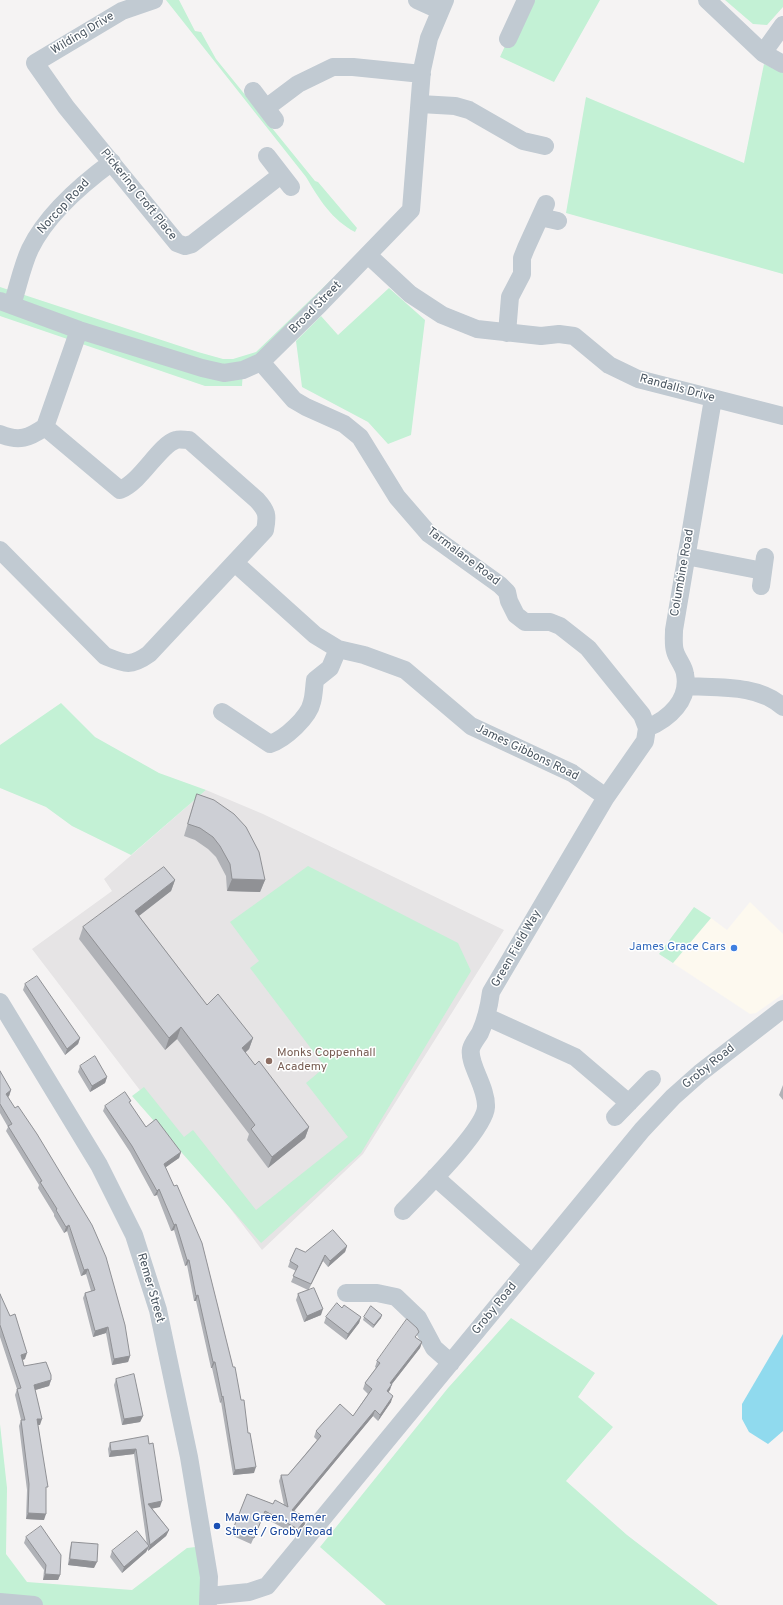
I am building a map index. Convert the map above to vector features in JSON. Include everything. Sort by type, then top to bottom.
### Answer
[{"type":"street","name":"Wilding Drive","points":[[35,63],[122,11],[154,0]]},
{"type":"street","points":[[417,0],[442,5]]},
{"type":"street","points":[[508,39],[526,0]]},
{"type":"street","points":[[708,0],[763,53],[783,64]]},
{"type":"street","name":"Broad Street","points":[[6,303],[79,330],[224,373],[243,370],[261,362],[411,210],[422,74],[429,38],[442,5]]},
{"type":"street","points":[[763,53],[783,26]]},
{"type":"street","name":"Pickering Croft Place","points":[[35,63],[66,107],[177,243],[185,246],[192,244],[286,181],[267,156]]},
{"type":"street","points":[[253,91],[271,114],[298,84],[333,67],[353,67],[422,74]]},
{"type":"street","points":[[420,104],[455,106],[469,110],[523,141],[545,145]]},
{"type":"street","name":"Norcop Road","points":[[6,303],[29,250],[36,238],[82,186],[112,162]]},
{"type":"street","points":[[507,333],[510,297],[522,274],[522,258],[543,211],[558,221]]},
{"type":"street","name":"Randalls Drive","points":[[368,255],[410,294],[442,316],[477,329],[540,336],[560,334],[574,336],[609,365],[638,379],[783,416]]},
{"type":"street","points":[[0,434],[12,439],[22,438],[36,434],[45,427],[79,330]]},
{"type":"street","name":"Tarmalane Road","points":[[261,362],[294,400],[306,408],[344,424],[360,437],[372,454],[386,481],[402,503],[429,534],[500,585],[507,592],[509,601],[516,616],[526,622],[550,622],[560,626],[588,648],[642,715],[647,728]]},
{"type":"street","name":"Columbine Road","points":[[686,686],[685,673],[675,651],[674,630],[713,399]]},
{"type":"street","points":[[0,550],[105,656],[123,663],[138,662],[149,654],[265,530],[268,517],[263,506],[189,440],[176,440],[166,447],[129,486],[120,490],[45,427]]},
{"type":"street","points":[[686,556],[763,571]]},
{"type":"street","name":"James Gibbons Road","points":[[235,563],[315,635],[338,649],[405,670],[471,726],[572,773],[606,797]]},
{"type":"street","points":[[222,712],[270,744],[280,741],[290,733],[312,704],[315,680],[330,668],[338,649]]},
{"type":"street","points":[[647,728],[660,723],[671,714],[681,701],[686,686],[747,690],[775,700],[783,707]]},
{"type":"street","name":"Green Field Way","points":[[403,1211],[464,1145],[486,1109],[485,1093],[472,1060],[471,1049],[487,1017],[491,992],[606,797],[645,741],[647,728]]},
{"type":"street","name":"Remer Street","points":[[0,1002],[99,1165],[134,1235],[158,1310],[189,1457],[209,1577],[209,1600]]},
{"type":"street","name":"Groby Road","points":[[209,1600],[249,1592],[267,1586],[642,1130],[673,1097],[700,1073],[783,1009]]},
{"type":"street","points":[[487,1017],[576,1057],[629,1103]]},
{"type":"street","points":[[615,1117],[652,1079]]},
{"type":"street","points":[[435,1177],[532,1263]]},
{"type":"street","points":[[346,1293],[377,1293],[396,1297],[418,1318],[434,1348],[451,1363]]},
{"type":"street","points":[[0,1602],[34,1605]]},
{"type":"shaded area","name":"Monks Coppenhall Academy","points":[[206,790],[263,814],[504,930],[363,1154],[262,1250],[32,949],[112,891],[104,879]]},
{"type":"shaded area","name":"James Grace Cars","points":[[750,902],[783,934],[783,994],[756,1013],[750,1014],[673,963],[711,918],[727,930]]},
{"type":"green space","points":[[166,0],[179,0],[195,31],[201,32],[216,59],[315,181],[318,182],[357,228],[355,232],[339,221],[327,208],[306,177]]},
{"type":"green space","points":[[526,0],[600,0],[554,82],[500,57]]},
{"type":"green space","points":[[725,0],[783,0],[783,7],[767,25],[753,24]]},
{"type":"green space","points":[[764,64],[783,73],[783,274],[566,213],[586,97],[744,163]]},
{"type":"green space","points":[[354,258],[243,370],[242,386],[205,386],[0,316],[0,287],[198,352],[223,359],[233,359],[256,352]]},
{"type":"green space","points":[[389,288],[425,320],[411,435],[388,444],[368,422],[302,387],[296,341],[321,316],[338,335]]},
{"type":"green space","points":[[61,703],[95,737],[159,773],[206,790],[131,855],[72,826],[46,807],[0,788],[0,745]]},
{"type":"green space","points":[[308,866],[458,943],[471,971],[361,1153],[261,1243],[132,1096],[144,1087],[184,1137],[193,1130],[256,1210],[348,1137],[306,1083],[325,1067],[250,968],[259,961],[230,922]]},
{"type":"green space","points":[[694,907],[711,918],[673,963],[659,954]]},
{"type":"green space","points":[[511,1318],[595,1373],[578,1397],[613,1427],[566,1481],[627,1535],[718,1605],[386,1605],[320,1547],[448,1388]]},
{"type":"green space","points":[[0,1424],[7,1488],[6,1554],[27,1582],[132,1590],[187,1548],[204,1546],[208,1605],[0,1605]]},
{"type":"water","points":[[783,1334],[783,1431],[768,1444],[749,1432],[742,1419],[742,1404]]},
{"type":"building","points":[[197,794],[214,800],[234,814],[246,827],[259,852],[265,880],[232,879],[230,864],[213,837],[200,828],[188,824]]},
{"type":"building","points":[[164,867],[175,880],[135,911],[207,1005],[218,994],[253,1038],[242,1048],[255,1065],[259,1061],[309,1127],[272,1157],[251,1129],[255,1125],[181,1027],[169,1038],[83,927]]},
{"type":"building","points":[[37,976],[80,1038],[67,1049],[25,984]]},
{"type":"building","points":[[95,1056],[107,1077],[92,1086],[80,1066]]},
{"type":"building","points":[[0,1071],[11,1090],[6,1094],[15,1108],[18,1106],[37,1134],[92,1225],[106,1257],[125,1325],[130,1356],[114,1359],[108,1327],[95,1331],[85,1293],[95,1290],[88,1269],[84,1270],[69,1225],[66,1227],[56,1210],[57,1209],[40,1182],[42,1181],[8,1126],[12,1124],[0,1104]]},
{"type":"building","points":[[125,1092],[131,1101],[129,1102],[146,1127],[156,1119],[181,1152],[164,1164],[174,1186],[177,1185],[202,1243],[233,1367],[235,1367],[241,1400],[244,1400],[248,1433],[250,1433],[256,1467],[235,1470],[223,1396],[222,1397],[215,1362],[213,1362],[198,1295],[196,1296],[189,1260],[187,1260],[176,1224],[174,1225],[159,1189],[157,1191],[132,1146],[105,1106]]},
{"type":"building","points":[[333,1230],[347,1246],[330,1261],[325,1255],[311,1284],[293,1276],[298,1266],[290,1261],[296,1248],[305,1252]]},
{"type":"building","points":[[314,1288],[323,1309],[307,1316],[298,1294]]},
{"type":"building","points":[[0,1294],[10,1316],[15,1314],[27,1353],[21,1355],[24,1366],[46,1362],[51,1375],[51,1380],[34,1385],[42,1419],[37,1419],[48,1487],[46,1487],[46,1514],[28,1513],[29,1484],[21,1420],[25,1420],[17,1389],[21,1388],[0,1325]]},
{"type":"building","points":[[337,1303],[342,1308],[344,1305],[361,1317],[348,1334],[326,1317]]},
{"type":"building","points":[[371,1306],[382,1315],[374,1325],[364,1317]]},
{"type":"building","points":[[407,1319],[417,1328],[419,1332],[415,1337],[422,1342],[390,1383],[392,1384],[387,1391],[393,1396],[380,1415],[375,1410],[292,1510],[307,1518],[298,1529],[265,1511],[254,1538],[233,1529],[247,1494],[273,1504],[275,1500],[288,1507],[281,1475],[288,1475],[321,1436],[316,1431],[340,1404],[353,1416],[372,1389],[365,1383],[380,1363],[377,1361]]},
{"type":"building","points":[[134,1374],[143,1416],[124,1419],[116,1379]]},
{"type":"building","points":[[148,1436],[149,1444],[153,1443],[162,1501],[148,1504],[169,1530],[150,1545],[136,1449],[111,1451],[110,1443]]},
{"type":"building","points":[[41,1526],[61,1555],[60,1575],[45,1574],[46,1565],[26,1537]]},
{"type":"building","points":[[137,1531],[149,1546],[124,1567],[112,1551]]},
{"type":"building","points":[[72,1542],[98,1544],[97,1562],[70,1559]]},
{"type":"place","name":"James Grace Cars","points":[[734,948]]},
{"type":"place","name":"Monks Coppenhall Academy","points":[[269,1061]]},
{"type":"place","name":"Maw Green, Remer Street / Groby Road","points":[[217,1526]]}]
